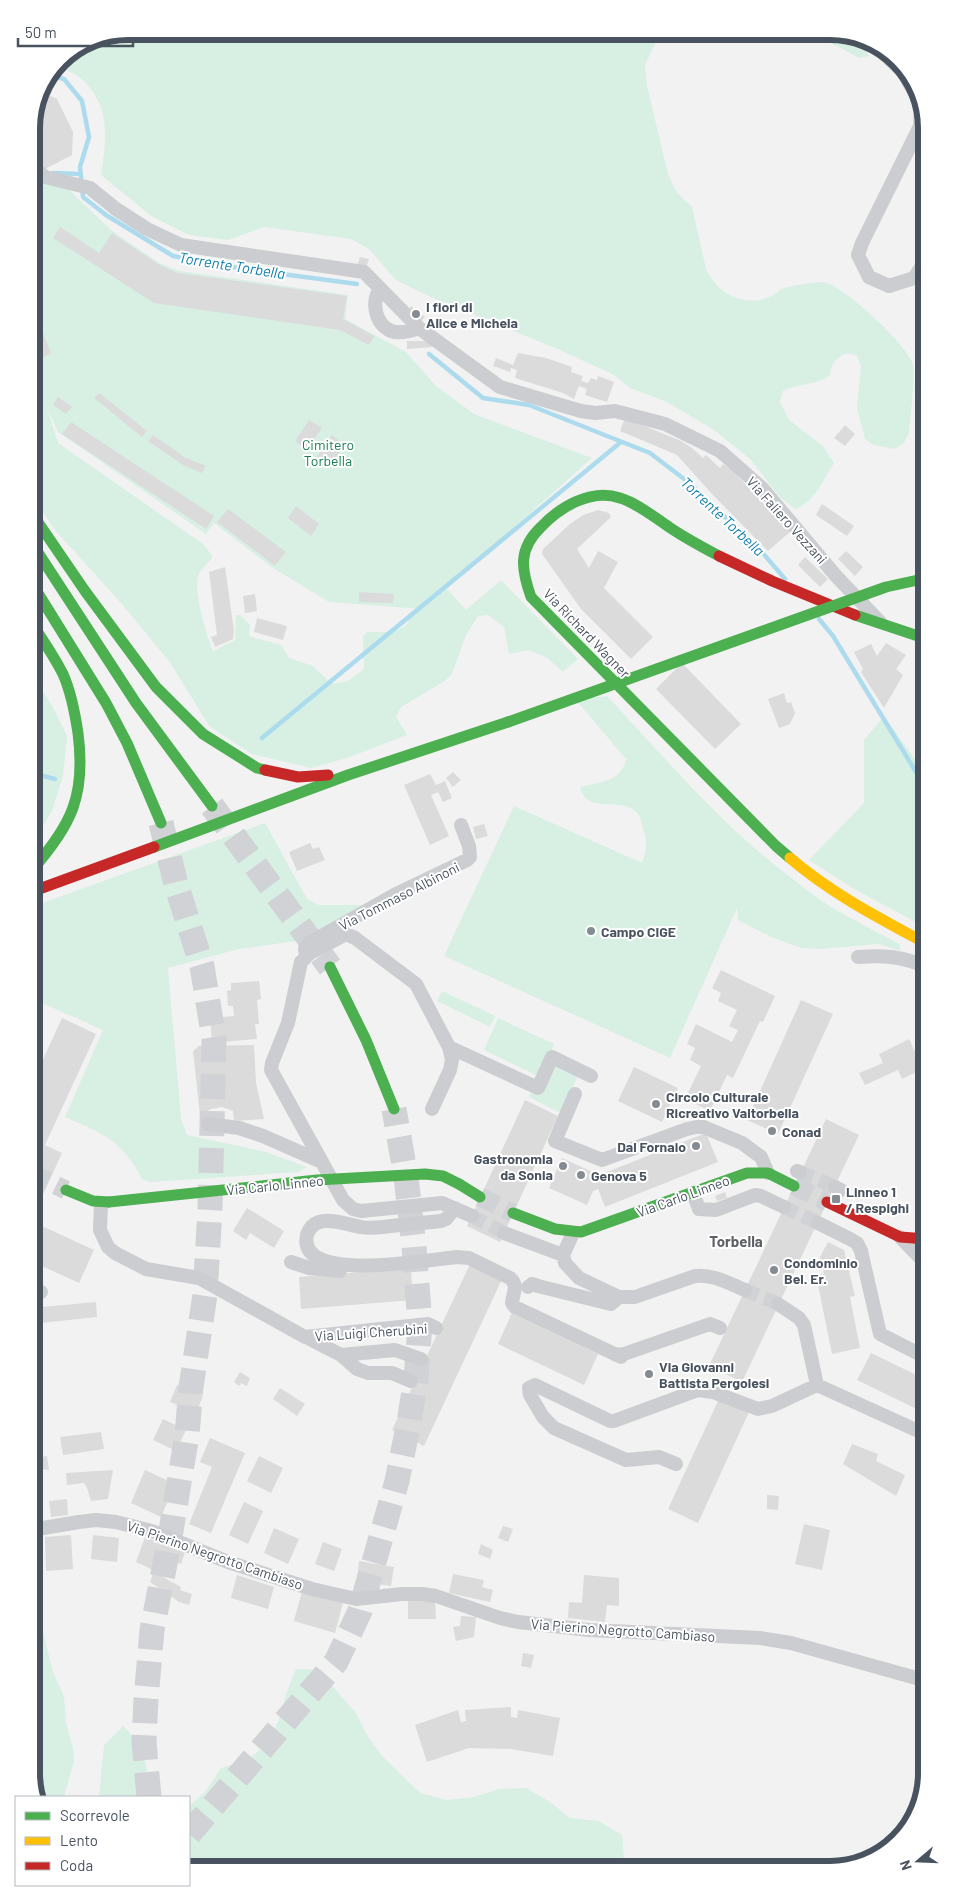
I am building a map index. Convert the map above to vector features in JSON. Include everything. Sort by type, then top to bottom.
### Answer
[{"type":"main road","name":"Via Richard Wagner","points":[[883,626],[806,596],[701,546],[633,504],[614,496],[599,495],[586,497],[572,503],[553,516],[534,534],[524,554],[523,569],[531,597],[776,846],[811,876],[851,903],[918,939]]},
{"type":"main road","points":[[40,525],[85,591],[156,687],[203,734],[257,768],[298,776],[348,775]]},
{"type":"main road","points":[[40,556],[136,703],[212,806]]},
{"type":"main road","points":[[40,889],[348,775],[508,722],[886,587],[918,580]]},
{"type":"main road","points":[[40,597],[119,727],[162,824]]},
{"type":"main road","points":[[883,626],[918,636]]},
{"type":"main road","points":[[40,637],[65,680],[74,712],[82,753],[81,778],[76,803],[69,821],[40,861]]},
{"type":"main road","points":[[330,967],[366,1040],[394,1109]]},
{"type":"main road","name":"Via Carlo Linneo","points":[[514,1213],[549,1227],[573,1233],[594,1228],[747,1173],[768,1173],[794,1186]]},
{"type":"main road","name":"Via Carlo Linneo","points":[[66,1190],[93,1201],[105,1202],[317,1180],[425,1174],[443,1176],[480,1198]]},
{"type":"main road","points":[[827,1202],[900,1237],[918,1238]]},
{"type":"street","points":[[918,130],[862,243],[858,255],[869,277],[889,286],[914,278],[918,272]]},
{"type":"street","name":"Via Faliero Vezzani","points":[[40,173],[45,178],[90,188],[116,209],[147,229],[181,245],[361,271],[419,328],[500,387],[581,411],[595,413],[615,411],[665,424],[720,450],[762,488],[836,576],[883,626]]},
{"type":"street","points":[[380,289],[374,306],[385,327],[396,332],[419,328]]},
{"type":"street","name":"Via Tommaso Albinoni","points":[[306,956],[305,949],[308,943],[396,894],[467,860],[471,852],[461,825]]},
{"type":"street","name":"Via Tommaso Albinoni","points":[[432,1109],[450,1070],[452,1060],[449,1047],[416,984],[355,938],[346,934],[306,956],[301,962],[288,1023],[271,1066],[273,1074],[344,1200],[348,1205],[357,1210],[373,1211],[442,1203],[472,1216]]},
{"type":"street","points":[[858,957],[898,957],[918,965]]},
{"type":"street","points":[[449,1047],[538,1088],[552,1057],[591,1076]]},
{"type":"street","points":[[575,1094],[555,1140],[602,1160],[687,1129],[702,1126],[742,1143],[752,1150],[761,1157],[768,1173]]},
{"type":"street","points":[[208,1124],[239,1128],[263,1136],[322,1162]]},
{"type":"street","points":[[693,1193],[699,1209],[716,1210],[755,1195],[784,1207]]},
{"type":"street","name":"Via Luigi Cherubini","points":[[105,1202],[100,1230],[108,1247],[116,1253],[146,1269],[199,1278],[341,1355],[357,1369],[368,1373],[392,1373],[411,1381]]},
{"type":"street","points":[[360,1266],[322,1260],[311,1254],[306,1240],[312,1226],[318,1222],[325,1221],[366,1228],[441,1221],[446,1219],[454,1208]]},
{"type":"street","points":[[818,1223],[857,1243],[861,1251],[880,1334],[918,1353]]},
{"type":"street","points":[[504,1233],[563,1255]]},
{"type":"street","points":[[573,1233],[563,1255],[565,1263],[579,1278],[619,1297],[635,1297],[700,1275],[716,1278],[745,1290]]},
{"type":"street","points":[[900,1237],[918,1255]]},
{"type":"street","points":[[291,1262],[309,1268],[339,1271],[360,1266],[456,1257],[470,1258],[510,1278],[514,1282],[516,1288],[512,1303],[515,1307],[618,1356],[710,1324],[720,1328]]},
{"type":"street","points":[[528,1287],[532,1284],[611,1304],[619,1297]]},
{"type":"street","points":[[778,1304],[799,1318],[804,1325],[816,1385]]},
{"type":"street","name":"Via Luigi Cherubini","points":[[305,1337],[428,1324],[436,1328]]},
{"type":"street","name":"Via Luigi Cherubini","points":[[341,1355],[395,1350],[421,1359]]},
{"type":"street","points":[[676,1464],[659,1457],[626,1460],[554,1428],[543,1418],[529,1392],[532,1386],[535,1385],[610,1421],[698,1390],[713,1392],[758,1409],[772,1406],[816,1385],[918,1431]]},
{"type":"street","name":"Via Pierino Negrotto Cambiaso","points":[[40,1528],[96,1520],[116,1522],[152,1531],[228,1562],[312,1588],[356,1599],[402,1594],[422,1594],[436,1596],[500,1618],[518,1622],[589,1630],[760,1638],[791,1643],[918,1678]]},
{"type":"green space","points":[[128,40],[657,40],[645,65],[647,86],[668,174],[677,193],[692,207],[706,269],[711,278],[723,291],[742,299],[762,299],[772,296],[781,289],[823,282],[832,285],[858,303],[898,342],[912,362],[913,386],[909,434],[903,444],[894,449],[874,445],[865,439],[857,408],[861,366],[857,356],[847,353],[840,357],[835,361],[830,375],[825,379],[783,391],[780,402],[789,420],[823,446],[834,463],[808,502],[795,509],[779,496],[751,460],[714,430],[667,402],[630,388],[614,375],[560,350],[431,297],[396,280],[369,249],[351,239],[264,227],[228,240],[189,235],[151,216],[101,175],[105,148],[104,121],[96,97],[89,86],[78,76],[64,68],[79,55],[100,45]]},
{"type":"green space","points":[[816,40],[836,40],[853,43],[862,46],[869,56],[859,58],[831,43]]},
{"type":"green space","name":"Cimitero Torbella","points":[[40,181],[68,189],[112,231],[159,263],[180,271],[348,295],[345,319],[406,352],[436,386],[474,414],[592,458],[446,588],[466,610],[501,580],[578,659],[563,672],[547,658],[529,650],[509,654],[504,627],[488,615],[478,616],[466,635],[452,674],[445,681],[401,707],[396,717],[407,735],[347,758],[311,768],[252,754],[210,727],[169,661],[122,604],[54,529],[40,507]],"holes":[[[47,408],[58,432],[206,534],[214,523],[273,568],[329,602],[422,609],[410,618],[406,626],[392,632],[367,632],[363,636],[364,669],[348,681],[332,684],[313,666],[289,658],[281,645],[249,636],[250,625],[240,615],[236,615],[235,640],[213,651],[204,624],[197,590],[199,574],[212,558],[211,554],[203,544],[58,443]]]},
{"type":"green space","points":[[40,687],[67,736],[63,776],[52,811],[40,831]]},
{"type":"green space","name":"Campo CIGE","points":[[607,696],[694,790],[764,856],[831,907],[899,944],[901,951],[878,944],[820,949],[801,948],[771,937],[738,920],[737,908],[670,1058],[444,956],[514,806],[642,863],[646,842],[645,833],[638,814],[631,808],[590,801],[584,796],[580,787],[609,780],[615,777],[624,767],[626,759],[576,700]]},
{"type":"green space","points":[[884,716],[918,763],[918,923],[854,889],[809,860],[864,803],[864,740]]},
{"type":"green space","points":[[265,823],[307,899],[319,905],[366,905],[297,941],[239,949],[168,968],[181,1119],[187,1135],[266,1152],[307,1167],[299,1172],[150,1182],[142,1179],[127,1156],[110,1140],[90,1128],[65,1117],[103,1030],[40,1002],[40,904]]},
{"type":"green space","points":[[442,991],[495,1016],[490,1027],[437,1001]]},
{"type":"green space","points":[[498,1018],[554,1044],[540,1077],[484,1050]]},
{"type":"green space","points":[[553,1062],[579,1074],[560,1113],[529,1097],[533,1088]]},
{"type":"green space","points":[[40,1627],[43,1632],[53,1672],[64,1696],[66,1723],[73,1748],[74,1761],[64,1796],[43,1796],[40,1779]]},
{"type":"green space","points":[[296,1669],[322,1670],[335,1689],[355,1712],[367,1735],[382,1756],[420,1793],[446,1800],[474,1797],[499,1789],[526,1788],[550,1802],[570,1818],[599,1821],[622,1835],[624,1861],[190,1861],[190,1805],[205,1792],[221,1768],[246,1761],[267,1744],[279,1720],[286,1694]]},
{"type":"green space","points":[[123,1726],[141,1744],[147,1771],[143,1796],[99,1796],[104,1745]]},
{"type":"building","points":[[47,94],[57,99],[73,132],[72,155],[45,169],[40,160],[40,122]]},
{"type":"building","points":[[60,227],[99,253],[112,233],[158,264],[178,273],[347,296],[343,319],[374,336],[369,345],[340,330],[154,303],[53,238]]},
{"type":"building","points":[[360,257],[369,259],[366,268],[357,266]]},
{"type":"building","name":"I fiori di Alice e Michela","points":[[411,306],[425,317],[420,322],[407,311]]},
{"type":"building","points":[[40,323],[51,353],[42,358],[40,352]]},
{"type":"building","points":[[407,341],[433,341],[432,347],[407,349]]},
{"type":"building","points":[[518,353],[546,358],[572,367],[571,372],[583,376],[581,381],[588,383],[591,378],[597,380],[598,376],[614,382],[607,402],[585,395],[587,389],[579,386],[574,399],[563,393],[515,378],[517,370],[511,368],[510,372],[493,366],[496,358],[513,365]]},
{"type":"building","points":[[99,393],[147,431],[142,437],[94,398]]},
{"type":"building","points":[[58,397],[72,407],[66,414],[53,405]]},
{"type":"building","points":[[625,418],[681,441],[703,458],[706,455],[720,468],[723,464],[733,471],[790,532],[768,551],[677,455],[620,431]]},
{"type":"building","points":[[309,420],[322,428],[307,450],[295,441]]},
{"type":"building","points":[[71,422],[214,516],[206,529],[62,434]]},
{"type":"building","points":[[845,425],[855,434],[845,446],[834,438]]},
{"type":"building","points":[[153,435],[186,458],[206,466],[202,473],[183,465],[148,441]]},
{"type":"building","points":[[332,435],[345,445],[330,466],[317,457]]},
{"type":"building","points":[[822,504],[854,526],[847,536],[816,515]]},
{"type":"building","points":[[296,506],[319,524],[311,536],[288,518]]},
{"type":"building","points":[[228,509],[286,552],[275,566],[217,522]]},
{"type":"building","points":[[598,510],[609,513],[611,517],[577,549],[589,568],[598,551],[618,562],[604,588],[653,637],[631,659],[581,609],[542,554],[543,549],[570,524],[583,515]]},
{"type":"building","points":[[846,551],[863,567],[855,576],[838,559]]},
{"type":"building","points":[[805,557],[828,579],[820,587],[798,565]]},
{"type":"building","points":[[225,567],[234,631],[233,639],[215,647],[211,637],[217,635],[209,572]]},
{"type":"building","points":[[359,592],[394,594],[393,603],[359,602]]},
{"type":"building","points":[[255,594],[257,611],[245,613],[243,596]]},
{"type":"building","points":[[257,618],[287,626],[283,640],[254,632]]},
{"type":"building","points":[[886,643],[906,655],[896,669],[903,675],[884,708],[861,672],[863,669],[854,652],[871,644],[877,656]]},
{"type":"building","points":[[682,663],[741,724],[715,749],[656,689]]},
{"type":"building","points":[[784,693],[787,703],[791,702],[795,713],[790,724],[779,728],[768,699]]},
{"type":"building","points":[[453,772],[461,780],[453,787],[446,778]]},
{"type":"building","points":[[430,774],[436,785],[445,781],[452,798],[443,802],[438,792],[431,795],[449,836],[430,845],[404,785]]},
{"type":"building","points":[[484,824],[488,836],[476,839],[473,827]]},
{"type":"building","points":[[310,843],[313,849],[319,847],[325,860],[297,871],[289,852]]},
{"type":"building","points":[[721,970],[775,996],[763,1022],[760,1021],[733,1078],[727,1075],[710,1111],[685,1099],[701,1066],[690,1060],[695,1048],[687,1044],[696,1024],[732,1042],[738,1030],[729,1026],[737,1010],[718,1001],[721,993],[712,988]]},
{"type":"building","points":[[259,981],[261,999],[257,1000],[259,1024],[255,1024],[257,1039],[212,1043],[210,1018],[234,1016],[233,1006],[228,1006],[227,991],[231,990],[231,983]]},
{"type":"building","points":[[801,1000],[833,1014],[778,1134],[747,1120]]},
{"type":"building","points":[[62,1018],[96,1034],[45,1145],[62,1153],[40,1201],[40,1066]]},
{"type":"building","points":[[909,1039],[918,1058],[918,1071],[902,1079],[898,1070],[865,1085],[859,1073],[883,1063],[879,1054]]},
{"type":"building","points":[[254,1045],[256,1083],[264,1119],[234,1121],[233,1111],[222,1107],[211,1109],[200,1115],[193,1051],[199,1046]]},
{"type":"building","points":[[634,1067],[678,1088],[662,1122],[618,1101]]},
{"type":"building","points":[[525,1100],[558,1116],[500,1242],[467,1226]]},
{"type":"building","name":"Condominio Bel. Er.","points":[[826,1119],[859,1135],[742,1382],[709,1366]]},
{"type":"building","points":[[706,1133],[718,1162],[605,1207],[598,1189],[593,1191],[587,1205],[549,1188],[562,1158],[599,1175]]},
{"type":"building","points":[[725,1192],[727,1198],[717,1201],[715,1196]]},
{"type":"building","points":[[247,1208],[284,1231],[274,1248],[250,1233],[246,1240],[233,1231]]},
{"type":"building","points":[[42,1226],[94,1250],[79,1283],[40,1265],[40,1230]]},
{"type":"building","points":[[828,1242],[844,1250],[855,1296],[850,1297],[860,1348],[832,1354],[816,1275],[824,1274],[820,1257]]},
{"type":"building","points":[[471,1262],[503,1277],[424,1446],[392,1430]]},
{"type":"building","points":[[411,1268],[413,1300],[301,1309],[299,1277]]},
{"type":"building","points":[[96,1302],[97,1317],[40,1323],[40,1307]]},
{"type":"building","points":[[512,1313],[598,1354],[584,1385],[498,1344]]},
{"type":"building","points":[[871,1353],[918,1376],[918,1410],[857,1380]]},
{"type":"building","points":[[240,1372],[250,1378],[247,1386],[241,1383],[239,1386],[234,1382]]},
{"type":"building","points":[[177,1385],[203,1396],[196,1413],[170,1402]]},
{"type":"building","points":[[280,1388],[305,1404],[297,1416],[273,1399]]},
{"type":"building","points":[[718,1401],[749,1412],[698,1523],[668,1509]]},
{"type":"building","points":[[163,1419],[186,1430],[176,1451],[153,1440]]},
{"type":"building","points":[[101,1432],[104,1449],[63,1455],[60,1437]]},
{"type":"building","points":[[210,1438],[245,1453],[211,1533],[189,1524],[212,1467],[200,1462]]},
{"type":"building","points":[[852,1444],[878,1454],[876,1461],[905,1475],[896,1496],[843,1464]]},
{"type":"building","points":[[47,1456],[49,1470],[40,1469],[40,1457]]},
{"type":"building","points":[[259,1456],[283,1468],[271,1493],[247,1481]]},
{"type":"building","points":[[113,1470],[108,1499],[91,1501],[84,1483],[67,1485],[66,1473]]},
{"type":"building","points":[[145,1470],[175,1484],[161,1517],[131,1503]]},
{"type":"building","points":[[767,1495],[779,1496],[778,1510],[767,1509]]},
{"type":"building","points":[[67,1499],[68,1515],[51,1517],[49,1501]]},
{"type":"building","points":[[244,1502],[263,1511],[248,1544],[229,1535]]},
{"type":"building","points":[[804,1524],[830,1530],[822,1570],[795,1564]]},
{"type":"building","points":[[503,1526],[513,1529],[508,1542],[498,1538]]},
{"type":"building","points":[[274,1528],[299,1539],[288,1564],[264,1553]]},
{"type":"building","points":[[71,1535],[73,1569],[46,1571],[45,1537]]},
{"type":"building","points":[[93,1535],[119,1538],[117,1562],[91,1559]]},
{"type":"building","points":[[145,1537],[185,1552],[181,1564],[159,1556],[153,1570],[136,1562]]},
{"type":"building","points":[[323,1542],[342,1549],[334,1571],[315,1564]]},
{"type":"building","points":[[481,1544],[493,1550],[490,1559],[478,1554]]},
{"type":"building","points":[[359,1561],[394,1567],[391,1586],[357,1581]]},
{"type":"building","points":[[155,1568],[164,1572],[163,1577],[181,1587],[180,1590],[192,1594],[189,1605],[179,1602],[150,1582]]},
{"type":"building","points":[[453,1574],[484,1580],[482,1587],[493,1590],[490,1602],[449,1593]]},
{"type":"building","points":[[237,1575],[274,1587],[268,1609],[231,1598]]},
{"type":"building","points":[[584,1575],[619,1578],[619,1606],[607,1605],[605,1622],[568,1618],[569,1602],[582,1603]]},
{"type":"building","points":[[302,1591],[343,1603],[335,1633],[294,1621]]},
{"type":"building","points":[[408,1599],[435,1599],[436,1619],[408,1619]]},
{"type":"building","points":[[461,1616],[476,1617],[474,1637],[456,1641],[453,1627],[460,1626]]},
{"type":"building","points":[[523,1653],[534,1655],[531,1668],[521,1666]]},
{"type":"building","points":[[511,1707],[511,1717],[517,1718],[518,1710],[560,1718],[553,1756],[511,1749],[469,1748],[427,1762],[415,1725],[458,1710],[461,1722],[466,1721],[465,1710]]},
{"type":"waterway","name":"Torrente Torbella","points":[[56,77],[64,79],[82,101],[89,137],[80,167],[83,197],[106,215],[173,256],[244,269],[357,284]]},
{"type":"waterway","points":[[53,173],[81,174]]},
{"type":"waterway","name":"Torrente Torbella","points":[[429,354],[483,398],[529,405],[650,453],[688,482],[761,551],[785,579]]},
{"type":"waterway","points":[[262,738],[621,442]]},
{"type":"waterway","name":"Torrente Torbella","points":[[819,619],[833,636],[918,775]]},
{"type":"waterway","points":[[40,775],[55,779]]},
{"type":"tunnel","points":[[212,806],[330,967]]},
{"type":"tunnel","points":[[149,1796],[144,1742],[152,1630],[187,1435],[191,1387],[205,1295],[210,1209],[214,1039],[202,966],[176,884],[161,823]]},
{"type":"tunnel","points":[[190,1833],[336,1662],[360,1611],[397,1481],[416,1379],[420,1324],[406,1177],[394,1109]]},
{"type":"tunnel","points":[[800,1172],[835,1187]]},
{"type":"tunnel","points":[[40,1177],[66,1190]]},
{"type":"tunnel","points":[[794,1186],[827,1202]]},
{"type":"tunnel","points":[[480,1197],[513,1213]]},
{"type":"tunnel","points":[[784,1207],[818,1223]]},
{"type":"tunnel","points":[[472,1216],[504,1233]]},
{"type":"tunnel","points":[[745,1290],[778,1304]]},
{"type":"traffic: fast","points":[[719,556],[681,535],[633,503],[620,498],[598,496],[577,501],[567,506],[541,527],[528,543],[525,551],[524,568],[531,597],[790,858]]},
{"type":"traffic: fast","points":[[40,525],[85,591],[156,687],[203,734],[257,768],[265,770]]},
{"type":"traffic: fast","points":[[40,556],[136,703],[212,806]]},
{"type":"traffic: fast","points":[[508,722],[886,587],[918,580]]},
{"type":"traffic: fast","points":[[40,597],[106,703],[127,743],[161,823]]},
{"type":"traffic: fast","points":[[855,615],[918,636]]},
{"type":"traffic: fast","points":[[40,636],[66,681],[76,718],[80,755],[80,774],[73,808],[57,839],[40,860]]},
{"type":"traffic: fast","points":[[154,847],[348,775],[508,722]]},
{"type":"traffic: fast","points":[[330,967],[366,1040],[394,1109]]},
{"type":"traffic: fast","points":[[513,1213],[555,1229],[581,1232],[747,1173],[768,1173],[794,1186]]},
{"type":"traffic: fast","points":[[109,1202],[317,1180],[425,1174],[443,1176],[459,1184]]},
{"type":"traffic: fast","points":[[459,1184],[480,1197]]},
{"type":"traffic: fast","points":[[66,1190],[93,1201],[109,1202]]},
{"type":"traffic: slow","points":[[790,858],[839,894],[918,939]]},
{"type":"traffic: jam","points":[[719,556],[772,581],[855,615]]},
{"type":"traffic: jam","points":[[265,770],[298,777],[328,775]]},
{"type":"traffic: jam","points":[[40,889],[154,847]]},
{"type":"traffic: jam","points":[[827,1202],[900,1237],[918,1238]]},
{"type":"place","name":"I fiori di Alice e Michela","points":[[416,314]]},
{"type":"place","name":"Campo CIGE","points":[[591,931]]},
{"type":"place","name":"Circolo Culturale Ricreativo Valtorbella","points":[[656,1104]]},
{"type":"place","name":"Conad","points":[[772,1131]]},
{"type":"place","name":"Dal Fornaio","points":[[696,1146]]},
{"type":"place","name":"Gastronomia da Sonia","points":[[563,1166]]},
{"type":"place","name":"Genova 5","points":[[581,1175]]},
{"type":"place","name":"Linneo 1 / Respighi","points":[[836,1199]]},
{"type":"place","name":"Condominio Bel. Er.","points":[[774,1270]]},
{"type":"place","name":"Via Giovanni Battista Pergolesi","points":[[649,1374]]},
{"type":"district","name":"Torbella","points":[[736,1241]]}]
